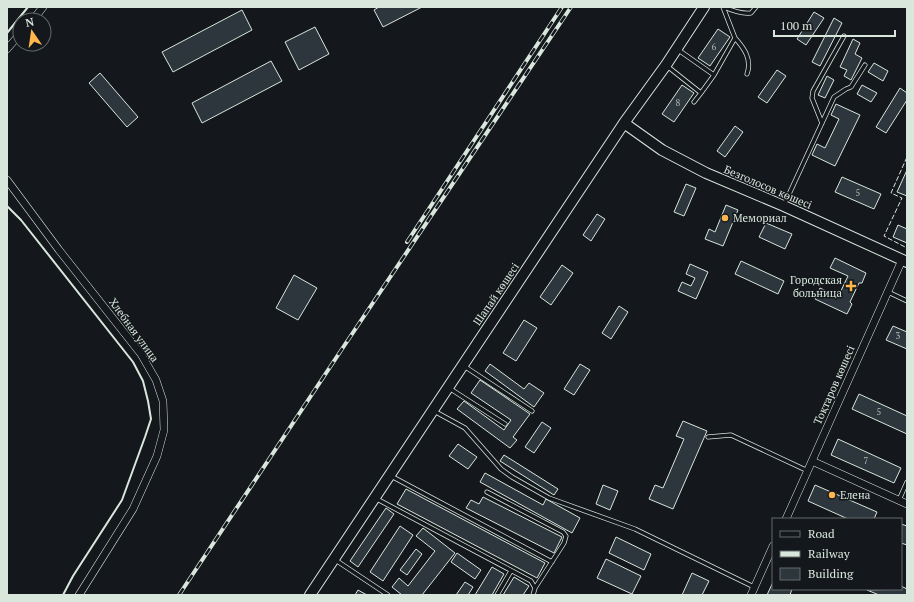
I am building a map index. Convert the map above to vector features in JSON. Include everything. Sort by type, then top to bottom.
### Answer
[{"type":"street","name":"Шапай көшесі","points":[[310,595],[624,123],[666,65],[704,7]]},
{"type":"street","name":"Безголосов көшесі","points":[[624,123],[662,150],[706,173],[784,206],[905,261]]},
{"type":"street","name":"Хлебная улица","points":[[7,180],[141,354],[156,380],[163,400],[164,430],[158,456],[133,509],[79,595]]},
{"type":"street","name":"Тоқтаров көшесі","points":[[786,518],[888,292],[905,261]]},
{"type":"street","points":[[812,461],[907,504]]},
{"type":"street","points":[[751,595],[772,548]]},
{"type":"lane","points":[[723,7],[744,14],[751,13],[756,7]]},
{"type":"lane","points":[[723,7],[736,38],[744,47],[748,58],[749,68],[747,74]]},
{"type":"lane","points":[[822,123],[812,98],[813,91],[844,36]]},
{"type":"lane","points":[[694,102],[714,75],[736,38]]},
{"type":"lane","points":[[677,48],[714,75]]},
{"type":"lane","points":[[666,65],[701,94]]},
{"type":"lane","points":[[784,206],[834,97],[840,92],[851,87],[865,65]]},
{"type":"lane","points":[[888,292],[907,301]]},
{"type":"lane","points":[[463,365],[532,411]]},
{"type":"lane","points":[[448,387],[505,424]]},
{"type":"lane","points":[[433,410],[465,428],[501,469],[536,491],[565,504],[636,529],[754,587]]},
{"type":"lane","points":[[708,437],[731,435],[808,471]]},
{"type":"lane","points":[[390,476],[552,562]]},
{"type":"lane","points":[[899,500],[907,482]]},
{"type":"lane","points":[[487,492],[564,532],[566,536],[564,544],[535,588],[533,595]]},
{"type":"lane","points":[[374,498],[530,581],[535,588]]},
{"type":"lane","points":[[333,559],[388,595]]},
{"type":"lane","points":[[497,595],[512,571]]},
{"type":"building","points":[[379,7],[422,7],[383,27],[374,10]]},
{"type":"building","points":[[242,10],[252,30],[173,72],[162,52]]},
{"type":"building","points":[[814,12],[824,18],[806,45],[797,39]]},
{"type":"building","points":[[834,18],[842,23],[820,66],[812,62]]},
{"type":"building","points":[[315,27],[329,54],[299,70],[285,42]]},
{"type":"building","points":[[718,29],[730,37],[710,66],[698,58]]},
{"type":"building","points":[[853,39],[860,43],[855,54],[862,58],[851,80],[844,76],[847,70],[840,67]]},
{"type":"building","points":[[271,61],[282,81],[202,123],[192,103]]},
{"type":"building","points":[[874,63],[888,71],[883,81],[868,72]]},
{"type":"building","points":[[777,70],[786,76],[767,103],[758,97]]},
{"type":"building","points":[[100,73],[138,117],[127,127],[89,83]]},
{"type":"building","points":[[827,76],[834,80],[825,98],[818,95]]},
{"type":"building","points":[[682,85],[694,93],[674,122],[662,114]]},
{"type":"building","points":[[862,85],[877,93],[871,102],[857,94]]},
{"type":"building","points":[[900,88],[907,93],[907,100],[886,133],[876,127]]},
{"type":"building","points":[[836,104],[860,115],[835,166],[812,155],[817,144],[825,148],[839,119],[831,115]]},
{"type":"building","points":[[735,126],[743,132],[725,157],[717,151]]},
{"type":"building","points":[[907,170],[907,196],[897,192]]},
{"type":"building","points":[[842,177],[881,194],[874,209],[835,192]]},
{"type":"building","points":[[686,184],[696,188],[684,216],[674,212]]},
{"type":"building","points":[[726,205],[738,210],[723,246],[705,239],[709,229],[715,232]]},
{"type":"building","points":[[597,214],[605,219],[591,241],[583,235]]},
{"type":"building","points":[[766,223],[792,234],[785,249],[759,237]]},
{"type":"building","points":[[898,225],[907,229],[907,243],[893,237]]},
{"type":"building","name":"Городская больница","points":[[835,258],[866,273],[862,283],[859,283],[850,302],[852,304],[847,314],[815,299],[820,288],[838,297],[848,276],[830,268]]},
{"type":"building","points":[[741,261],[784,281],[778,294],[735,274]]},
{"type":"building","points":[[690,264],[708,272],[696,299],[678,291],[682,282],[691,286],[695,278],[686,274]]},
{"type":"building","points":[[562,265],[573,273],[551,305],[540,297]]},
{"type":"building","points":[[294,275],[317,288],[298,320],[276,308]]},
{"type":"building","points":[[619,306],[628,312],[611,339],[602,333]]},
{"type":"building","points":[[524,320],[537,328],[516,361],[503,353]]},
{"type":"building","points":[[893,326],[907,332],[907,349],[886,340]]},
{"type":"building","points":[[490,364],[524,389],[529,383],[544,393],[534,407],[485,371]]},
{"type":"building","points":[[580,364],[590,370],[574,395],[564,389]]},
{"type":"building","points":[[480,380],[530,414],[513,437],[517,440],[510,448],[457,409],[464,401],[504,430],[511,420],[471,393]]},
{"type":"building","points":[[859,394],[907,416],[907,434],[852,409]]},
{"type":"building","points":[[683,421],[707,431],[673,509],[649,499],[655,485],[663,488],[684,439],[676,436]]},
{"type":"building","points":[[542,422],[551,428],[534,453],[525,447]]},
{"type":"building","points":[[838,439],[901,468],[894,483],[831,455]]},
{"type":"building","points":[[458,444],[477,457],[468,469],[449,456]]},
{"type":"building","points":[[504,455],[558,489],[554,495],[500,461]]},
{"type":"building","points":[[485,473],[543,505],[546,499],[580,518],[572,533],[480,482]]},
{"type":"building","points":[[603,485],[618,491],[610,510],[596,504]]},
{"type":"building","points":[[815,485],[877,512],[874,518],[846,518],[808,501]]},
{"type":"building","points":[[406,489],[545,563],[537,578],[397,504]]},
{"type":"building","points":[[483,497],[562,537],[554,553],[466,508],[471,500],[479,504]]},
{"type":"building","points":[[386,508],[394,514],[358,567],[350,561]]},
{"type":"building","points":[[902,524],[907,526],[907,545],[902,543]]},
{"type":"building","points":[[400,526],[413,535],[383,581],[370,572]]},
{"type":"building","points":[[423,528],[455,553],[422,595],[402,595],[392,587],[399,578],[408,586],[435,551],[416,536]]},
{"type":"building","points":[[616,537],[651,554],[644,570],[609,553]]},
{"type":"building","points":[[416,549],[422,554],[407,575],[400,570]]},
{"type":"building","points":[[457,553],[481,570],[475,579],[451,562]]},
{"type":"building","points":[[606,559],[641,576],[632,594],[597,578]]},
{"type":"building","points":[[492,567],[504,574],[492,595],[475,595]]},
{"type":"building","points":[[692,573],[709,581],[702,595],[682,595]]},
{"type":"building","points":[[514,577],[529,586],[523,595],[503,595]]},
{"type":"building","points":[[465,582],[473,587],[468,595],[456,595]]},
{"type":"building","points":[[772,584],[772,590],[792,590],[790,595],[767,595]]},
{"type":"building","points":[[902,586],[907,589],[907,595],[879,595],[867,590],[902,590]]},
{"type":"building","points":[[358,590],[367,595],[355,595]]},
{"type":"railway","points":[[407,242],[562,7]]},
{"type":"railway","points":[[179,595],[571,7]]},
{"type":"fence","points":[[907,157],[891,193],[902,198],[884,236],[907,248]]},
{"type":"wall","points":[[7,33],[28,7]]},
{"type":"wall","points":[[7,206],[21,220],[133,362],[143,381],[151,419],[122,500],[73,576],[63,595]]},
{"type":"place","name":"Мемориал","points":[[725,218]]},
{"type":"place","name":"Городская больница","points":[[851,286]]},
{"type":"place","name":"Елена","points":[[832,495]]}]
